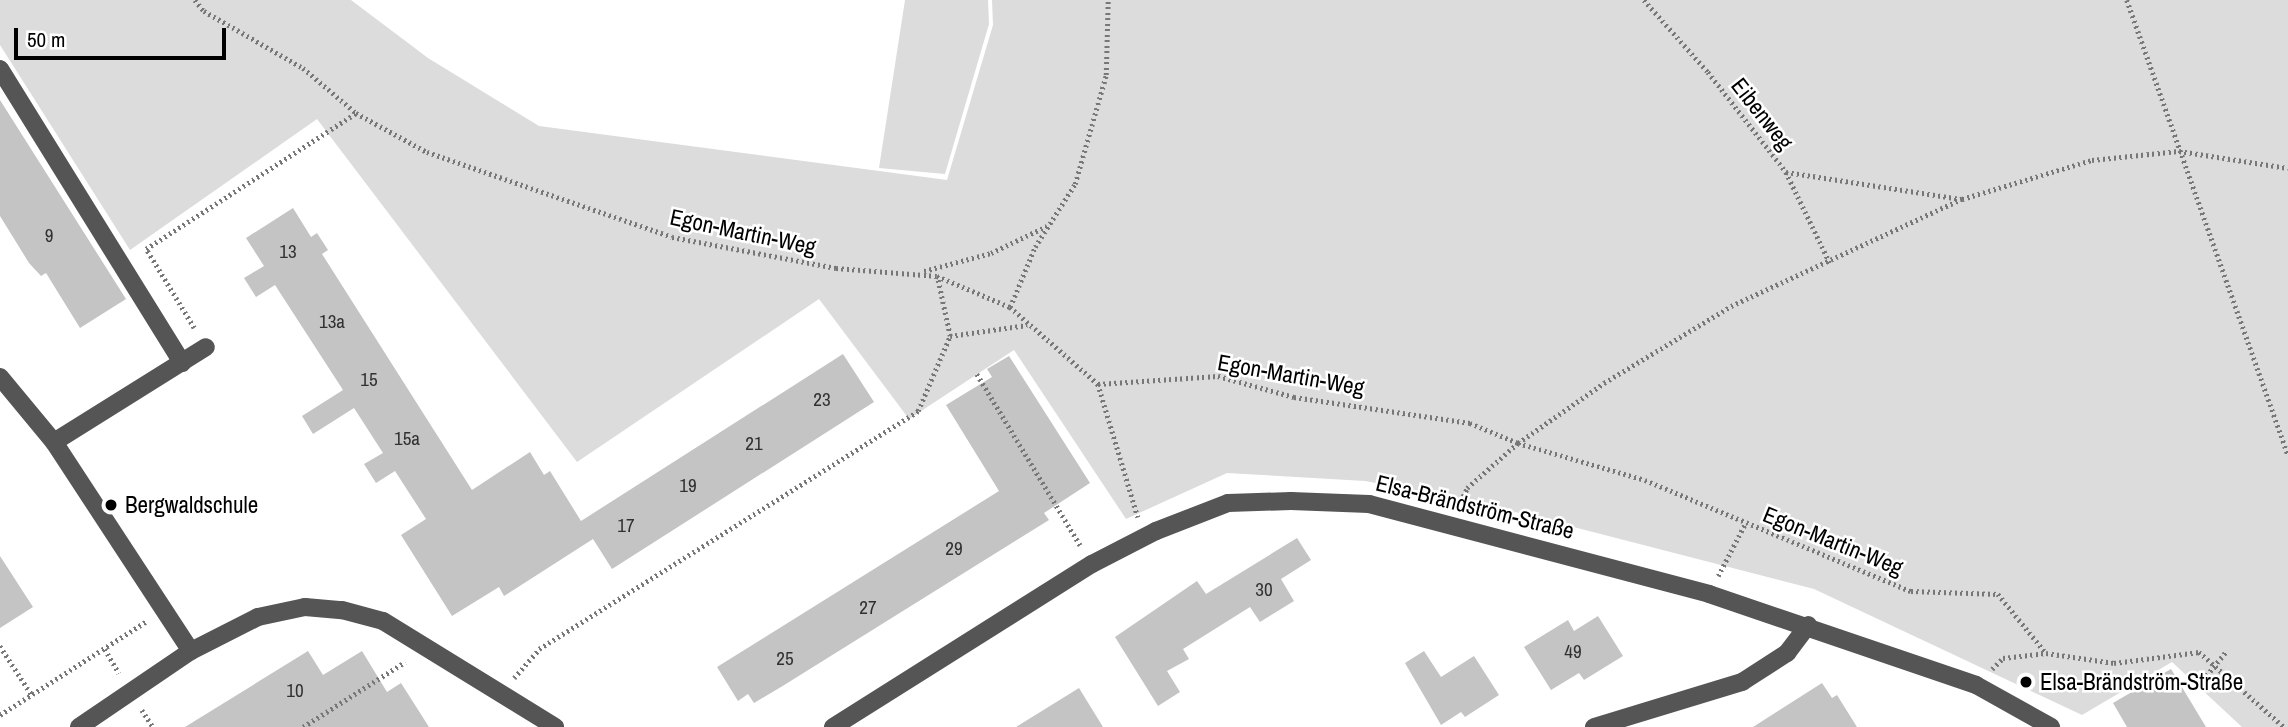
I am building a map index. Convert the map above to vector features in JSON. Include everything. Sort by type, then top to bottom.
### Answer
[{"type":"street","points":[[0,69],[182,363]]},
{"type":"street","points":[[54,442],[206,347]]},
{"type":"street","points":[[0,377],[54,442],[191,651]]},
{"type":"street","name":"Elsa-Brändström-Straße","points":[[833,727],[1092,564],[1228,503],[1369,504],[1709,594],[1808,625],[1976,684],[2051,727]]},
{"type":"street","points":[[79,727],[191,651],[258,617],[305,607],[342,610],[383,621],[555,727]]},
{"type":"street","points":[[1594,727],[1742,682],[1787,653],[1808,625]]},
{"type":"path","name":"Egon-Martin-Weg","points":[[195,0],[204,11],[303,68],[356,113],[427,152],[672,237],[836,268],[923,272],[937,276],[1010,307],[1098,384],[1218,376],[1294,397],[1470,423],[1518,443],[1645,480],[1911,591],[1998,594],[2046,653]]},
{"type":"path","points":[[1010,307],[1035,247],[1075,184],[1106,75],[1108,0]]},
{"type":"path","name":"Eibenweg","points":[[1644,0],[1708,72],[1786,172],[1830,263]]},
{"type":"path","points":[[2127,0],[2288,455]]},
{"type":"path","points":[[206,347],[146,249],[356,113]]},
{"type":"path","points":[[1450,524],[1467,488],[1518,443],[1604,383],[1731,306],[1830,263],[1962,200],[2092,160],[2179,151],[2288,168]]},
{"type":"path","points":[[1786,172],[1962,200]]},
{"type":"path","points":[[923,272],[991,253],[1049,225]]},
{"type":"path","points":[[505,694],[538,649],[918,411],[950,336],[937,276]]},
{"type":"path","points":[[950,336],[1028,325]]},
{"type":"path","points":[[976,374],[1092,564]]},
{"type":"path","points":[[1098,384],[1145,538]]},
{"type":"path","points":[[1709,594],[1745,524]]},
{"type":"path","points":[[0,715],[162,610]]},
{"type":"path","points":[[0,646],[32,695]]},
{"type":"path","points":[[303,727],[429,647]]},
{"type":"path","points":[[2203,680],[2227,650]]},
{"type":"path","points":[[1976,684],[2003,658],[2046,653],[2113,663],[2199,652],[2284,727]]},
{"type":"shaded area","points":[[0,0],[351,0],[428,58],[539,126],[947,180],[993,25],[992,0],[2288,0],[2288,727],[2242,727],[2172,662],[2082,715],[1814,589],[1480,503],[1365,481],[1227,473],[1126,519],[1014,350],[909,419],[819,299],[577,462],[317,119],[130,250],[0,45]]},
{"type":"shaded area","points":[[905,0],[988,0],[989,24],[945,174],[879,168]]},
{"type":"building","points":[[0,100],[126,299],[80,328],[46,273],[41,276],[29,263],[0,216]]},
{"type":"building","points":[[293,208],[311,237],[317,233],[328,250],[322,254],[472,490],[530,452],[544,475],[550,471],[581,521],[843,354],[874,402],[612,569],[593,539],[504,596],[499,587],[452,616],[401,535],[426,519],[395,471],[376,483],[364,464],[383,453],[354,408],[313,434],[302,416],[343,390],[275,285],[256,297],[244,278],[264,266],[246,238]]},
{"type":"building","points":[[1009,356],[1090,483],[1044,513],[1049,520],[781,687],[754,703],[748,694],[738,701],[717,667],[999,491],[946,405],[992,377],[987,369]]},
{"type":"building","points":[[1297,538],[1311,560],[1281,579],[1294,601],[1260,622],[1250,607],[1183,649],[1189,659],[1167,671],[1180,692],[1158,706],[1115,637],[1197,581],[1206,594]]},
{"type":"building","points":[[0,556],[33,607],[0,628]]},
{"type":"building","points":[[1598,616],[1623,656],[1584,680],[1579,673],[1551,690],[1524,647],[1568,620],[1574,631]]},
{"type":"building","points":[[308,651],[323,675],[362,651],[387,692],[401,683],[429,727],[185,727]]},
{"type":"building","points":[[1424,651],[1441,677],[1474,656],[1499,695],[1465,717],[1461,712],[1441,725],[1405,663]]},
{"type":"building","points":[[2171,669],[2206,727],[2127,727],[2113,703]]},
{"type":"building","points":[[1822,683],[1832,698],[1837,695],[1857,727],[1753,727]]},
{"type":"building","points":[[1079,688],[1103,727],[1016,727]]},
{"type":"place","name":"Bergwaldschule","points":[[111,505]]},
{"type":"place","name":"Elsa-Brändström-Straße","points":[[2026,682]]}]
